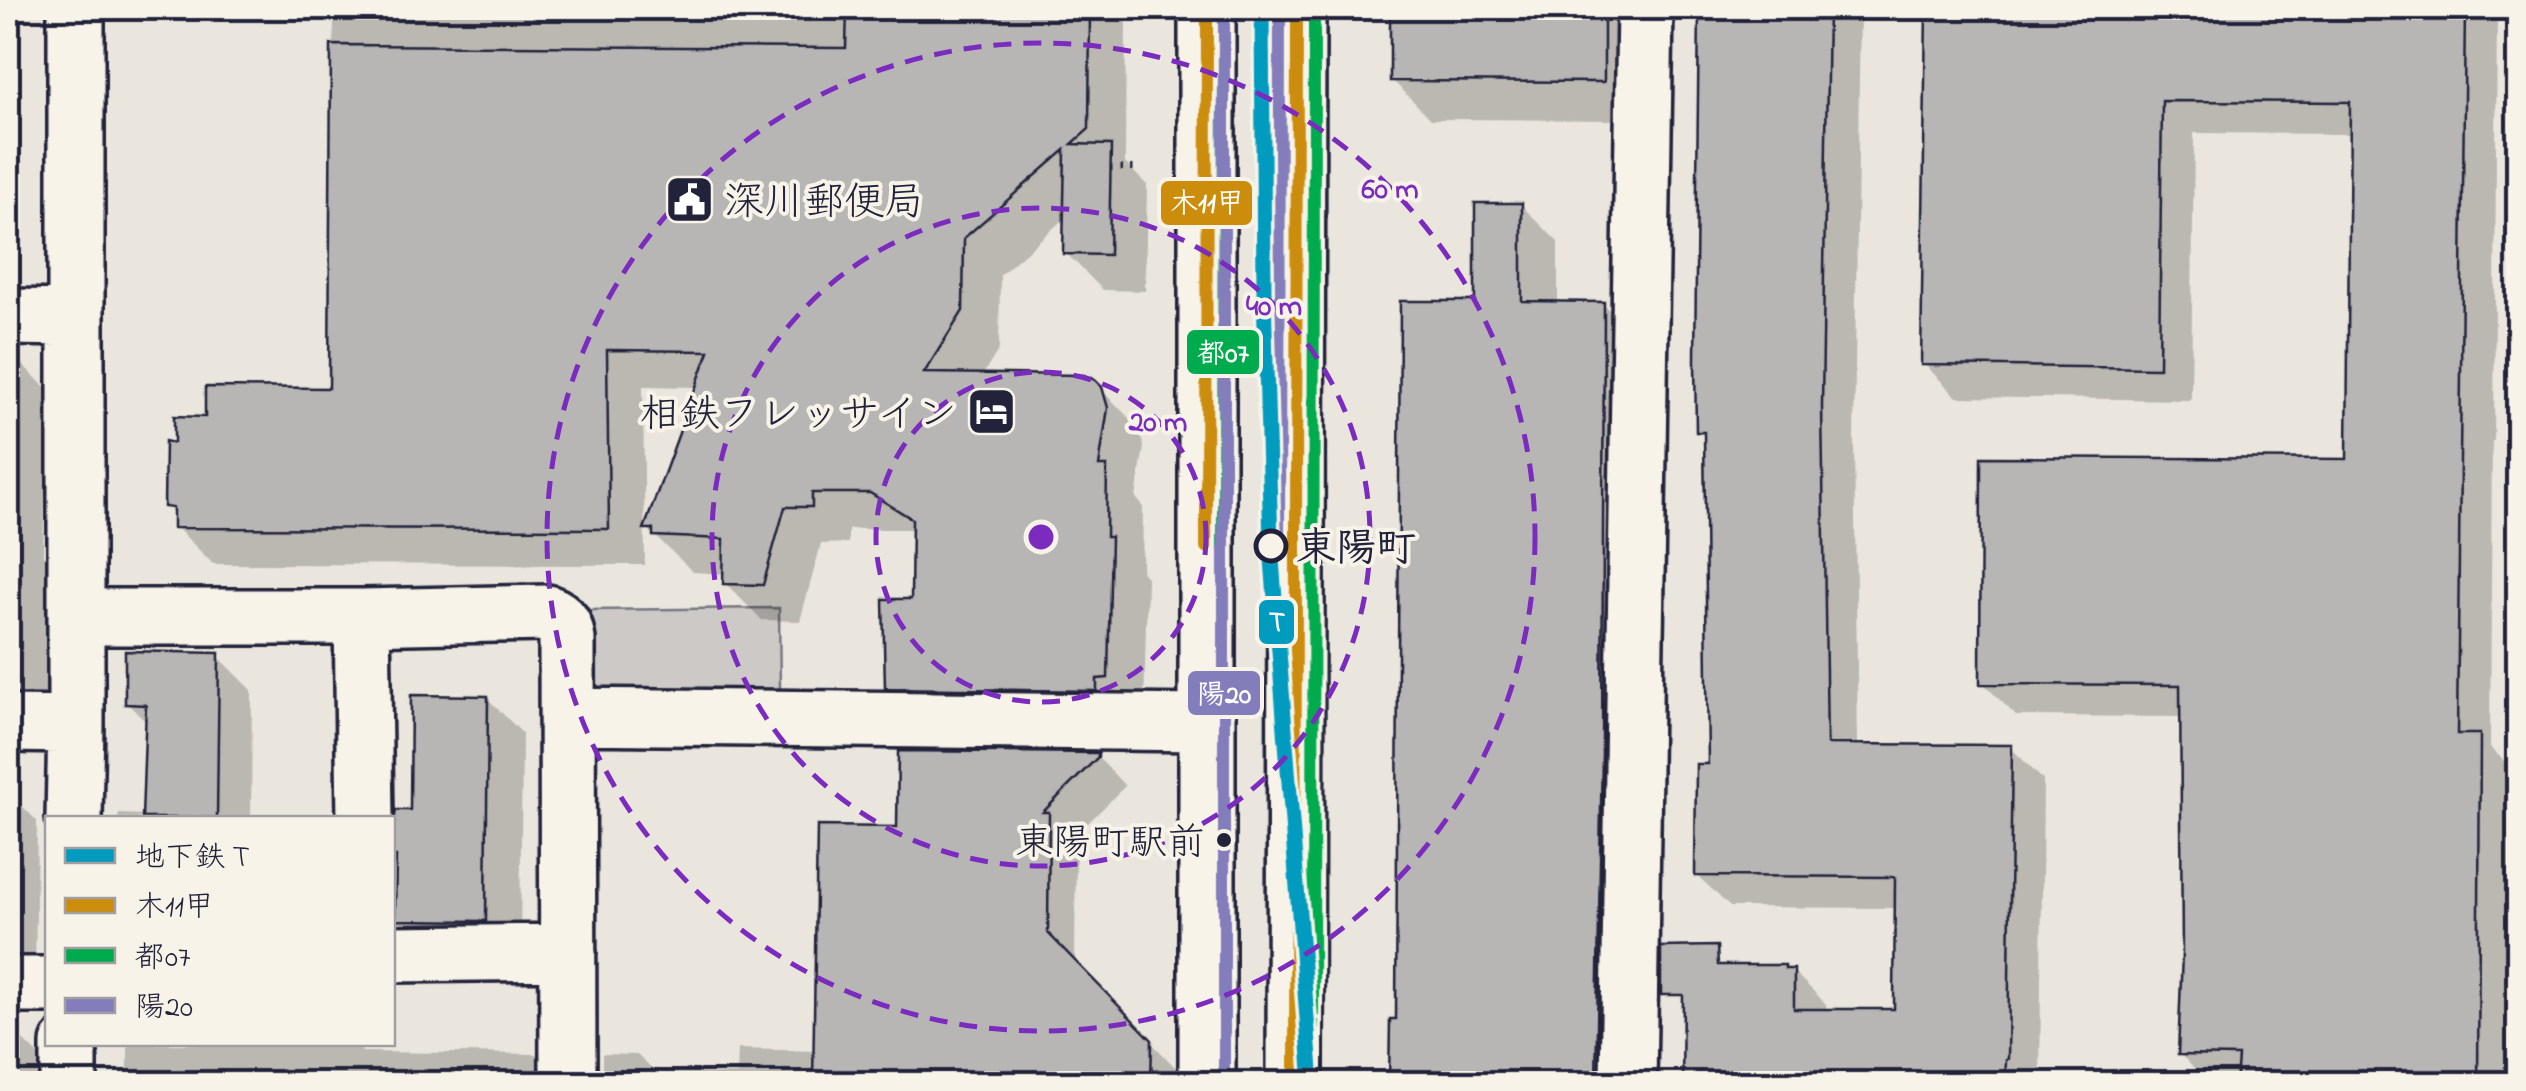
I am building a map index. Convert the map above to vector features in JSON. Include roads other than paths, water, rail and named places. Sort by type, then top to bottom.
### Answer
[{"type":"street","points":[[74,816],[76,8]]},
{"type":"street","points":[[1206,8],[1206,1084]]},
{"type":"street","points":[[1295,1084],[1297,8]]},
{"type":"street","points":[[1628,1084],[1645,8]]},
{"type":"street","points":[[8,317],[76,318]]},
{"type":"street","points":[[76,617],[546,613],[557,616],[565,627],[567,640],[568,1084]]},
{"type":"street","points":[[362,617],[365,816]]},
{"type":"street","points":[[568,716],[1206,723]]},
{"type":"street","points":[[8,724],[76,725]]},
{"type":"street","points":[[395,954],[568,952]]},
{"type":"street","points":[[8,986],[45,986]]},
{"type":"street","points":[[69,1046],[69,1084]]},
{"type":"metro line","name":"T","points":[[1262,8],[1271,546],[1312,1084]]},
{"type":"place","name":"深川郵便局","points":[[689,200]]},
{"type":"place","name":"相鉄フレッサイン","points":[[992,412]]},
{"type":"place","name":"東陽町","points":[[1271,546]]},
{"type":"place","name":"東陽町駅前","points":[[1224,840]]}]
